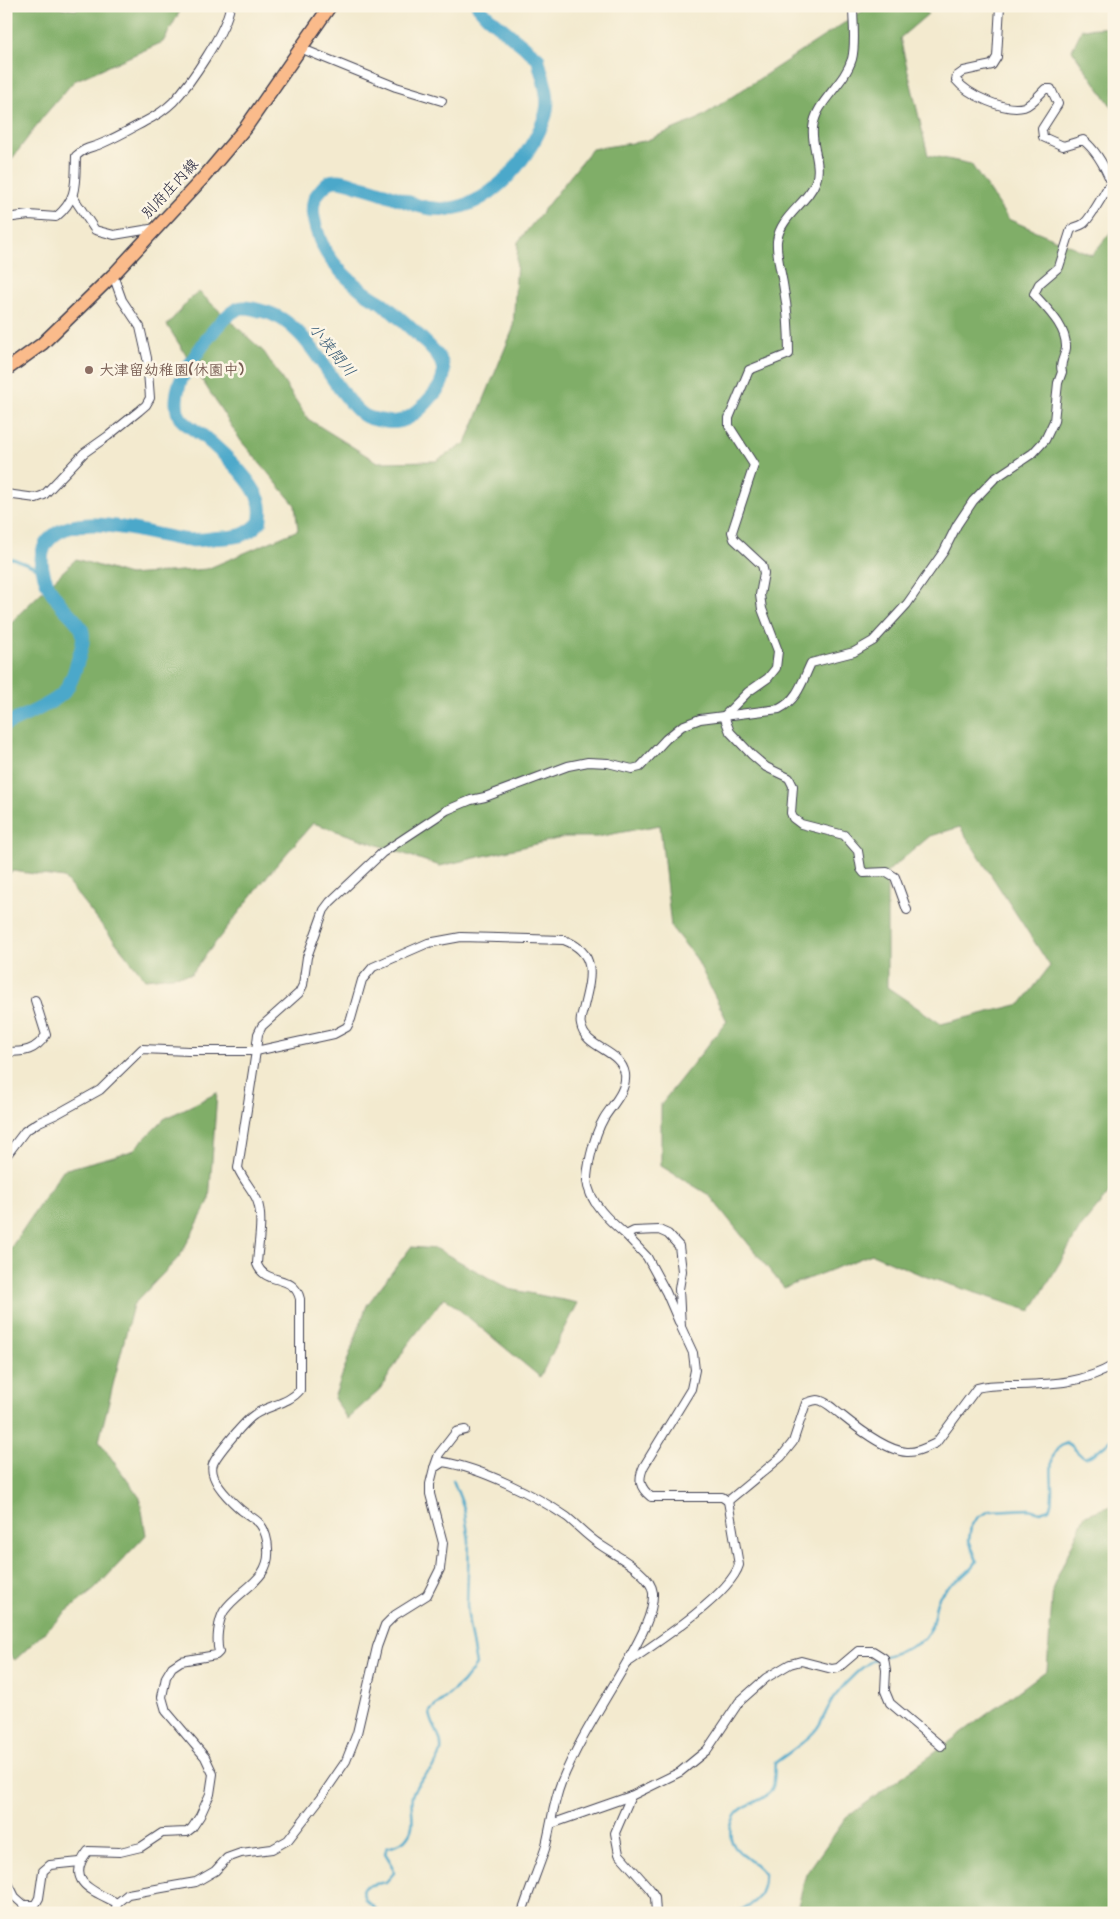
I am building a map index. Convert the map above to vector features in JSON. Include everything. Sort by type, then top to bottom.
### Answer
[{"type":"main road","name":"別府庄内線","points":[[6,370],[42,344],[113,275],[204,177],[246,126],[330,6]]},
{"type":"street","points":[[6,218],[29,215],[56,217],[66,209],[73,197],[76,156],[85,148],[102,144],[144,122],[160,113],[173,102],[206,57],[220,34],[230,6]]},
{"type":"street","points":[[724,716],[748,692],[768,678],[776,668],[778,651],[762,610],[760,595],[764,574],[762,565],[734,540],[732,532],[754,465],[729,426],[729,418],[749,370],[789,354],[789,331],[784,287],[780,275],[777,241],[782,226],[806,198],[816,181],[817,173],[812,129],[816,116],[839,83],[852,60],[854,6]]},
{"type":"street","points":[[117,1903],[87,1888],[80,1877],[80,1862],[88,1851],[120,1852],[141,1847],[162,1833],[187,1832],[200,1816],[210,1794],[213,1774],[205,1757],[166,1711],[162,1697],[166,1677],[172,1667],[181,1661],[216,1655],[218,1652],[216,1640],[224,1612],[262,1575],[268,1562],[269,1550],[260,1524],[239,1508],[214,1478],[211,1470],[214,1461],[228,1442],[253,1415],[295,1396],[300,1390],[300,1299],[298,1291],[291,1284],[268,1276],[260,1270],[257,1264],[260,1213],[256,1199],[238,1168],[258,1034],[262,1026],[299,993],[303,985],[307,957],[324,910],[344,888],[382,854],[447,810],[471,800],[588,762],[608,763],[632,769],[640,767],[666,739],[682,726],[700,719],[778,709],[789,704],[811,663],[854,652],[873,641],[924,581],[973,501],[994,479],[1032,453],[1045,440],[1054,421],[1058,383],[1066,349],[1064,335],[1056,320],[1034,294],[1039,284],[1059,267],[1071,229],[1084,224],[1090,218],[1110,182],[1098,158],[1089,145],[1082,140],[1063,146],[1044,137],[1042,130],[1058,104],[1051,89],[1045,89],[1026,107],[1017,108],[981,99],[960,86],[956,80],[957,76],[964,71],[992,65],[997,57],[1000,6]]},
{"type":"street","points":[[300,48],[396,87],[442,102]]},
{"type":"street","points":[[73,197],[95,230],[114,235],[156,228]]},
{"type":"street","points":[[6,494],[36,498],[44,495],[84,453],[139,411],[150,398],[147,358],[140,327],[122,300],[113,275]]},
{"type":"street","points":[[724,716],[730,732],[752,756],[766,767],[789,778],[793,786],[791,813],[793,818],[801,824],[844,835],[858,851],[861,869],[864,873],[892,874],[896,877],[907,910]]},
{"type":"street","points":[[6,1156],[25,1131],[38,1122],[100,1090],[142,1049],[256,1051],[289,1045],[341,1031],[347,1027],[351,1019],[362,980],[373,967],[428,944],[460,937],[564,940],[574,943],[584,952],[589,962],[591,974],[580,1022],[582,1030],[586,1037],[618,1060],[625,1074],[620,1095],[595,1135],[587,1182],[593,1198],[606,1216],[647,1257],[666,1292],[693,1353],[696,1370],[691,1389],[639,1476],[640,1484],[644,1492],[651,1497],[722,1497],[728,1502],[739,1565],[736,1572],[714,1597],[695,1614],[626,1664]]},
{"type":"street","points":[[6,1052],[26,1051],[36,1048],[46,1035],[35,1000]]},
{"type":"street","points":[[626,1235],[634,1231],[660,1230],[668,1234],[679,1246],[682,1271],[679,1289],[681,1327]]},
{"type":"street","points":[[728,1502],[781,1457],[793,1442],[806,1403],[811,1401],[824,1402],[856,1426],[890,1447],[911,1452],[927,1448],[936,1443],[977,1388],[987,1386],[1043,1385],[1076,1381],[1103,1372],[1114,1366]]},
{"type":"street","points":[[114,1913],[117,1903],[128,1894],[196,1882],[215,1870],[227,1858],[241,1852],[272,1849],[288,1840],[322,1796],[346,1761],[357,1734],[377,1647],[384,1625],[395,1615],[427,1596],[440,1569],[443,1543],[430,1494],[430,1484],[439,1454],[456,1432],[465,1430]]},
{"type":"street","points":[[434,1468],[443,1462],[460,1465],[520,1490],[566,1517],[597,1543],[636,1568],[652,1585],[653,1595],[646,1623],[626,1664],[579,1744],[560,1785],[544,1849],[522,1913]]},
{"type":"street","points":[[551,1824],[631,1796],[680,1772],[707,1750],[739,1702],[766,1678],[790,1664],[801,1661],[832,1669],[838,1668],[858,1651],[873,1651],[884,1658],[886,1670],[885,1691],[890,1703],[941,1746]]},
{"type":"street","points":[[631,1796],[615,1833],[619,1854],[650,1889],[655,1897],[656,1913]]},
{"type":"street","points":[[6,1879],[15,1897],[24,1905],[35,1905],[39,1898],[43,1871],[50,1865],[80,1862]]},
{"type":"green space","points":[[6,6],[48,6],[76,10],[79,6],[180,6],[179,13],[163,42],[74,81],[43,117],[6,167]]},
{"type":"green space","points":[[870,6],[922,6],[928,14],[900,38],[928,155],[971,164],[1008,219],[1092,255],[1114,228],[1114,1187],[1081,1227],[1031,1311],[924,1276],[872,1254],[784,1288],[709,1195],[661,1166],[661,1104],[727,1021],[696,958],[671,927],[660,825],[597,837],[566,837],[440,866],[313,823],[268,875],[191,974],[145,979],[64,878],[13,871],[6,875],[6,630],[17,616],[76,559],[129,575],[207,569],[298,530],[295,505],[241,441],[167,325],[190,299],[199,292],[264,352],[308,419],[377,462],[436,461],[466,443],[513,329],[518,242],[592,149],[645,141],[698,119]],"holes":[[[960,827],[1050,966],[1021,1004],[941,1024],[887,987],[887,872],[930,836]]]},
{"type":"green space","points":[[1114,27],[1114,110],[1072,50],[1082,29]]},
{"type":"green space","points":[[217,1093],[209,1201],[180,1256],[133,1305],[99,1441],[140,1498],[146,1535],[95,1589],[67,1611],[15,1660],[6,1652],[6,1403],[13,1358],[6,1316],[6,1255],[63,1170],[132,1151],[164,1119]]},
{"type":"green space","points":[[411,1247],[437,1249],[509,1289],[578,1303],[540,1377],[444,1297],[406,1347],[380,1390],[347,1419],[334,1398],[367,1305]]},
{"type":"green space","points":[[1114,1505],[1114,1913],[796,1913],[806,1874],[846,1818],[1047,1670],[1053,1587],[1085,1515]]},
{"type":"waterway","name":"小狭間川","points":[[6,724],[38,709],[61,695],[71,680],[81,649],[82,630],[53,594],[42,568],[43,551],[53,536],[66,529],[82,525],[100,525],[137,530],[171,538],[198,540],[241,535],[250,531],[260,522],[260,503],[255,491],[235,465],[203,436],[183,422],[177,409],[179,386],[183,376],[216,327],[233,312],[240,308],[251,308],[275,315],[287,322],[307,342],[353,405],[367,417],[389,422],[405,419],[423,406],[440,387],[444,373],[441,361],[433,350],[394,313],[357,286],[338,268],[328,255],[320,240],[314,222],[313,203],[315,197],[326,184],[332,181],[342,181],[426,208],[456,208],[484,196],[508,176],[535,139],[545,116],[547,95],[538,58],[487,16],[478,6]]},
{"type":"waterway","points":[[6,558],[14,559],[42,570]]},
{"type":"waterway","points":[[885,1656],[917,1644],[923,1639],[931,1626],[939,1597],[945,1589],[969,1571],[977,1561],[969,1540],[971,1526],[978,1517],[990,1511],[1029,1509],[1040,1512],[1049,1509],[1052,1492],[1052,1463],[1054,1455],[1059,1448],[1067,1443],[1085,1458],[1094,1454],[1114,1437]]},
{"type":"waterway","points":[[380,1913],[365,1899],[362,1890],[366,1886],[386,1882],[394,1873],[393,1866],[385,1853],[387,1847],[402,1842],[409,1834],[412,1826],[412,1796],[414,1790],[439,1758],[441,1745],[430,1711],[462,1683],[476,1665],[467,1605],[469,1540],[464,1508],[453,1480]]},
{"type":"waterway","points":[[735,1913],[757,1899],[764,1882],[764,1874],[761,1869],[738,1851],[732,1842],[731,1827],[735,1816],[740,1810],[764,1797],[769,1792],[774,1784],[775,1763],[810,1736],[817,1728],[833,1699],[845,1685],[862,1668],[879,1658]]},
{"type":"place","name":"大津留幼稚園(休園中)","points":[[89,370]]}]
